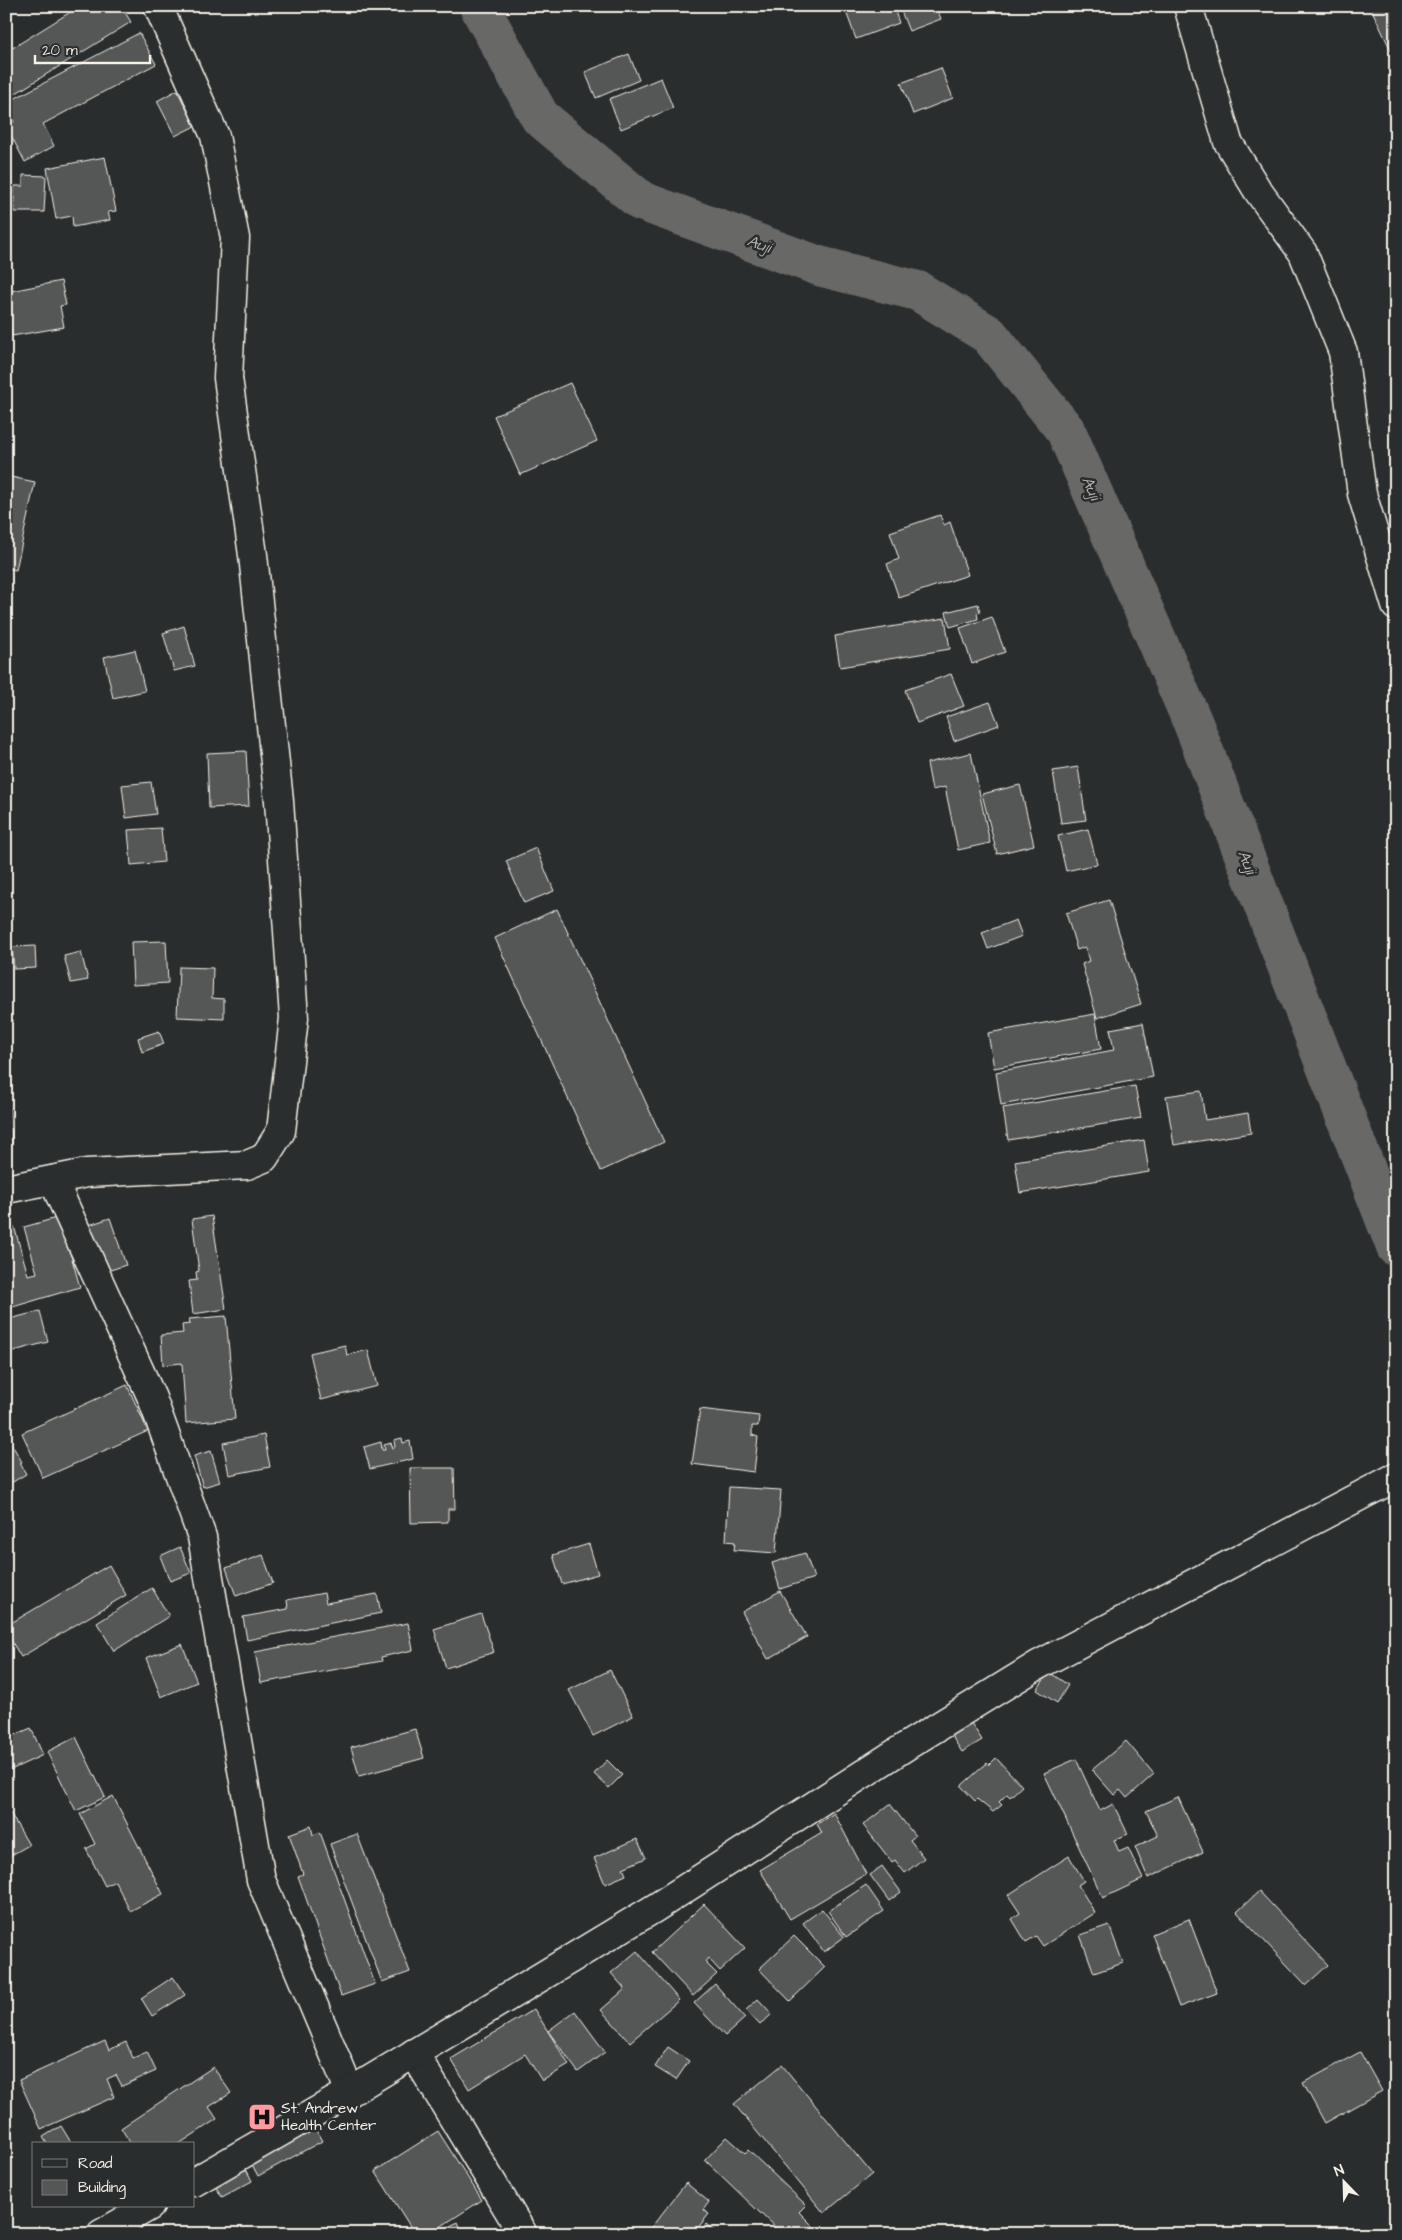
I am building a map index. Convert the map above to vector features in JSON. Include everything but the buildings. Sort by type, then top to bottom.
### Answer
[{"type":"street","points":[[6,1189],[87,1173],[247,1165],[264,1158],[280,1131],[294,1018],[278,791],[252,555],[228,378],[235,238],[215,136],[158,6]]},
{"type":"street","points":[[1188,6],[1228,142],[1258,191],[1303,253],[1343,352],[1362,494],[1396,606]]},
{"type":"street","points":[[53,1180],[152,1398],[202,1537],[261,1880],[350,2092]]},
{"type":"street","points":[[195,2181],[414,2054],[655,1908],[908,1744],[1038,1665],[1396,1477]]},
{"type":"street","points":[[414,2054],[523,2234]]},
{"type":"street","points":[[100,2234],[146,2208]]},
{"type":"waterway","name":"Auji","points":[[479,6],[540,117],[641,201],[819,266],[918,291],[989,335],[1066,431],[1193,723],[1396,1247]]},
{"type":"place","name":"St. Andrew Health Center","points":[[262,2117]]}]
